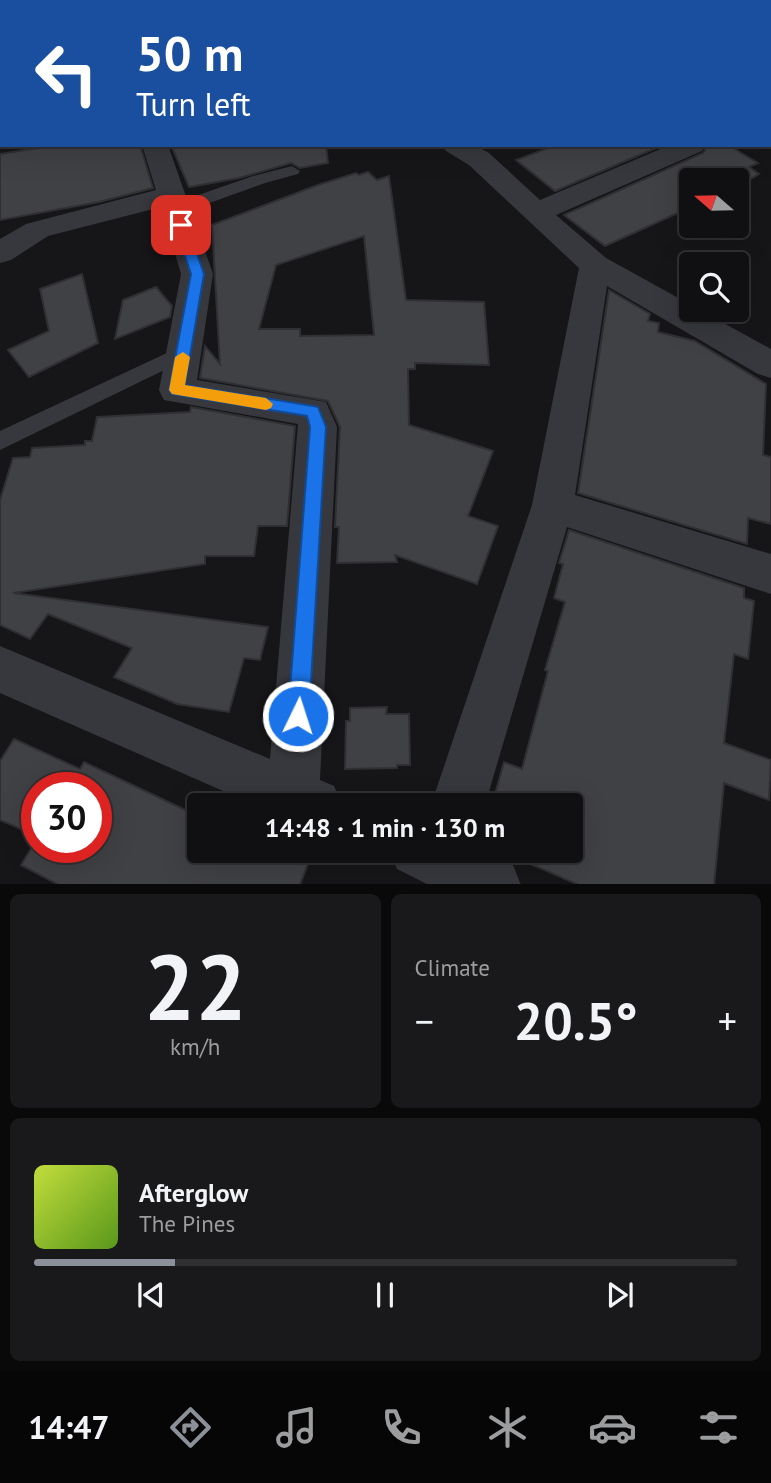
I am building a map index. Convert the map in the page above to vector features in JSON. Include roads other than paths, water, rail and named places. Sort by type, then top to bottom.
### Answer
[{"type":"street","points":[[156,147],[197,274],[177,390],[313,412],[318,427],[304,793]]},
{"type":"street","points":[[458,147],[479,159],[595,265],[771,365]]},
{"type":"street","points":[[536,212],[688,147]]},
{"type":"street","points":[[0,253],[37,230],[174,202]]},
{"type":"street","points":[[462,793],[553,505],[595,265]]},
{"type":"street","points":[[553,505],[771,574]]},
{"type":"street","points":[[0,669],[288,793]]},
{"type":"street","points":[[432,863],[493,884]]},
{"type":"lane","points":[[174,202],[292,171]]},
{"type":"lane","points":[[0,441],[184,352]]}]
